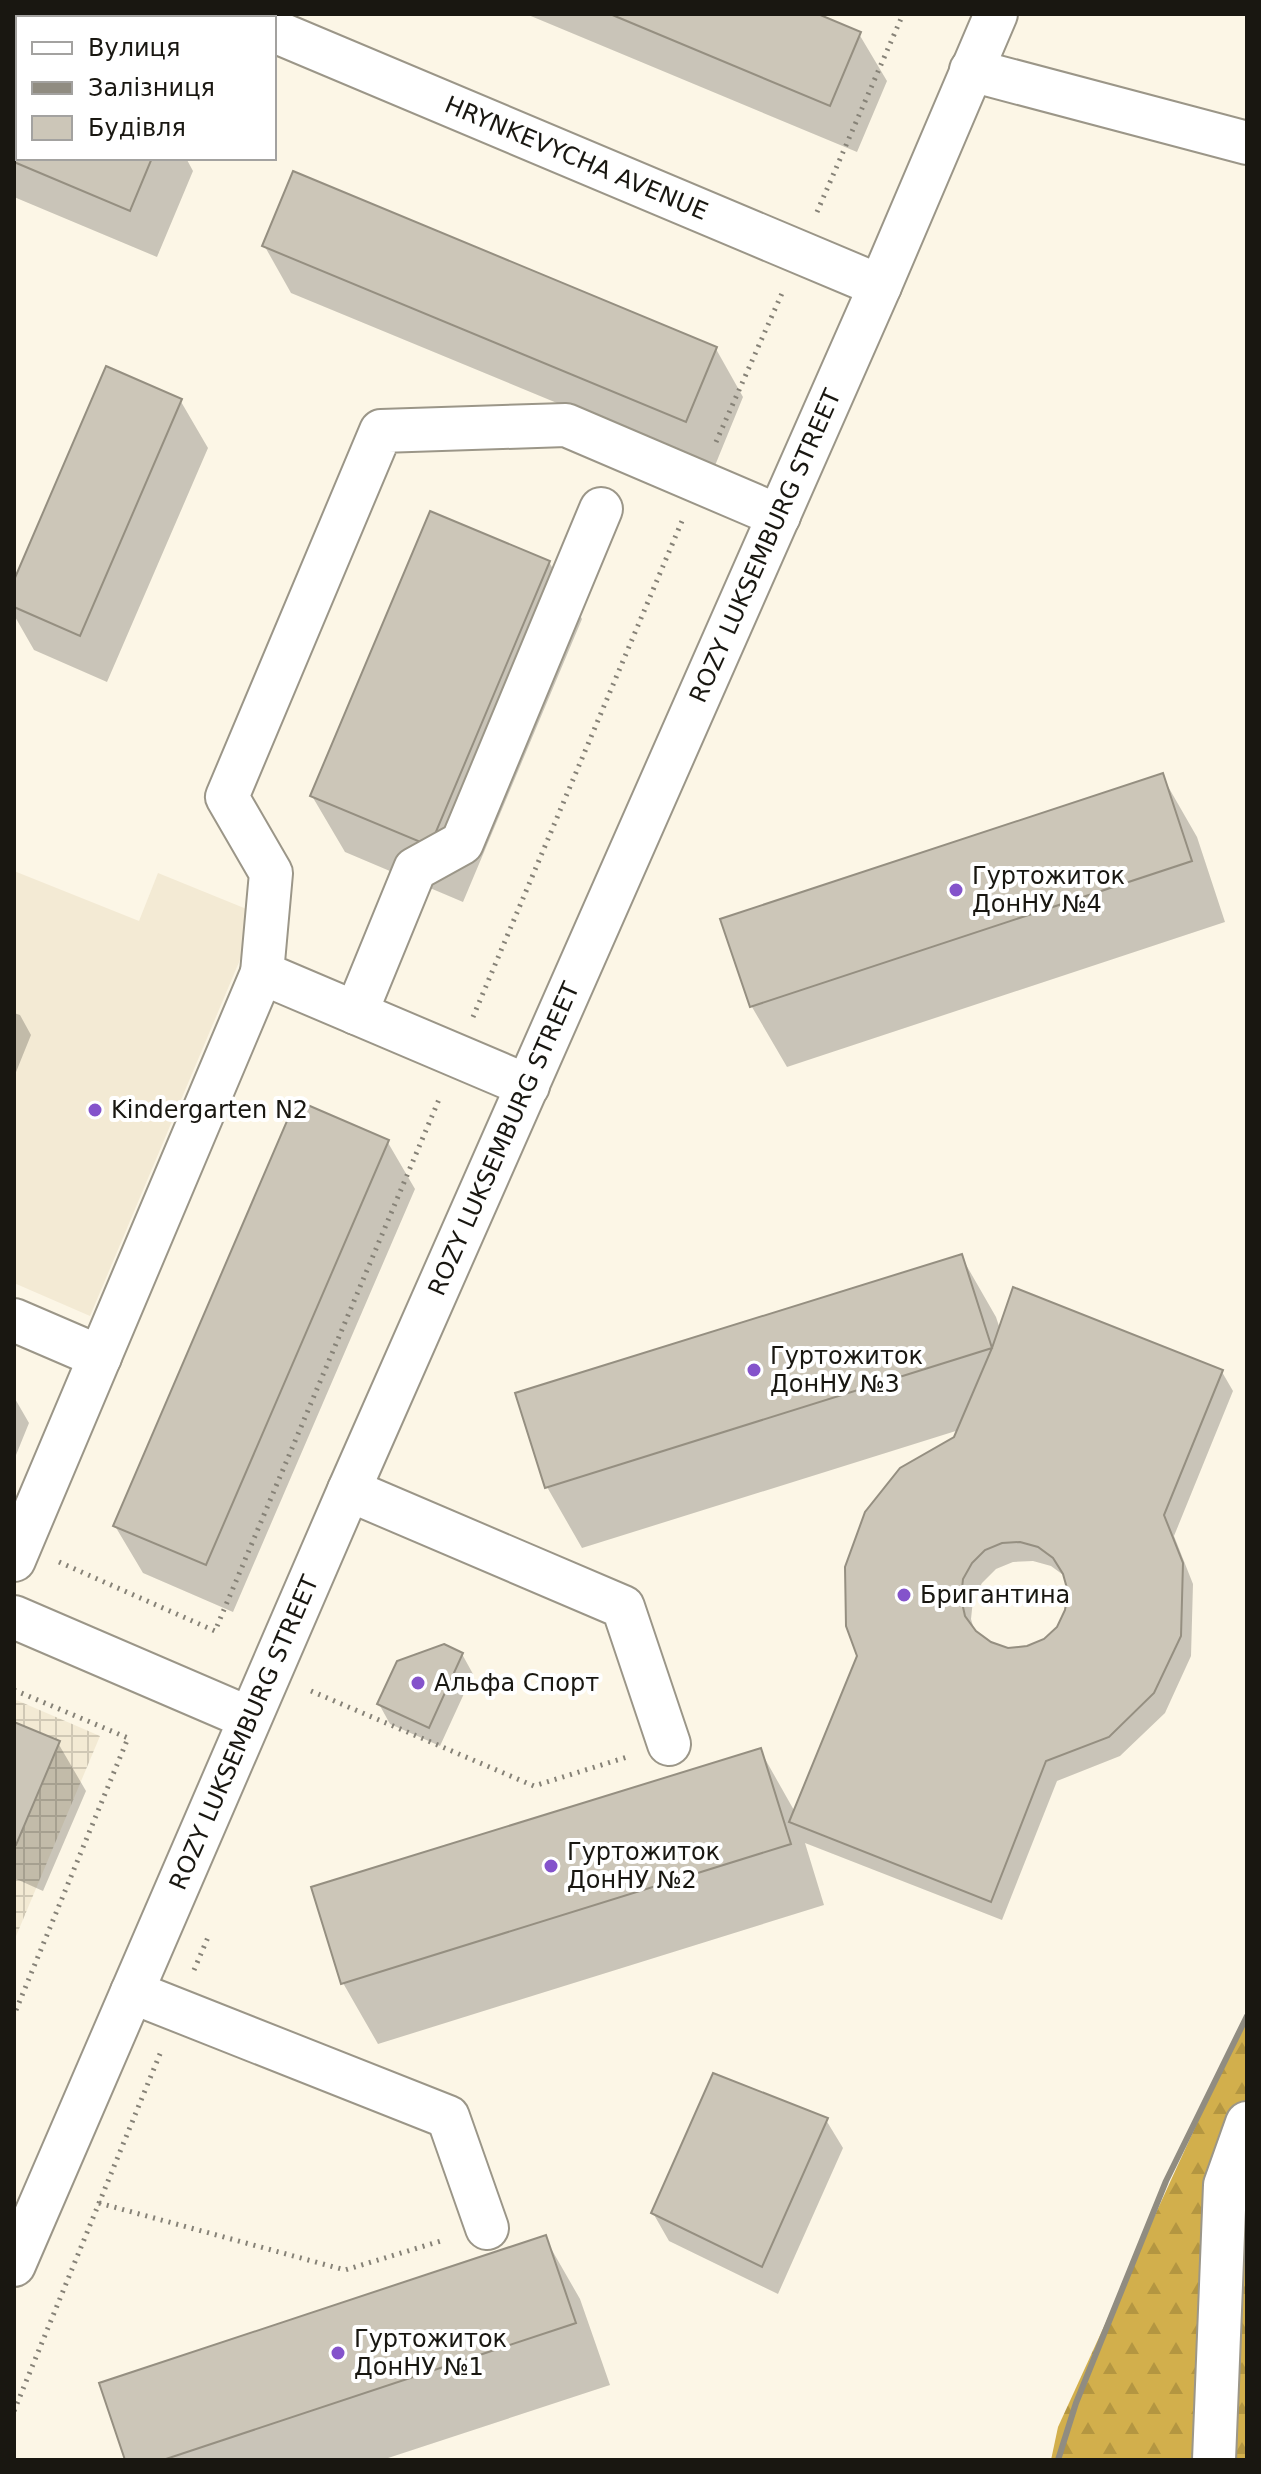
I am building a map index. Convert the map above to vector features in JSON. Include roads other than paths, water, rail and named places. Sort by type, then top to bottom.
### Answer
[{"type":"street","name":"ROZY LUKSEMBURG STREET","points":[[14,2265],[249,1718],[880,286],[996,14]]},
{"type":"street","name":"HRYNKEVYCHA AVENUE","points":[[276,32],[880,286]]},
{"type":"street","points":[[971,70],[1247,143]]},
{"type":"street","points":[[17,1553],[262,973],[271,873],[227,797],[381,431],[566,425],[779,516]]},
{"type":"street","points":[[356,1013],[415,869],[462,843],[601,509]]},
{"type":"street","points":[[262,973],[528,1086]]},
{"type":"street","points":[[14,1320],[100,1357]]},
{"type":"street","points":[[349,1490],[623,1607],[669,1744]]},
{"type":"street","points":[[14,1617],[249,1718]]},
{"type":"street","points":[[132,1992],[448,2117],[487,2228]]},
{"type":"street","points":[[1214,2460],[1225,2185],[1247,2123]]},
{"type":"railway","points":[[1058,2460],[1076,2403],[1166,2181],[1247,2016]]},
{"type":"place","name":"Гуртожиток ДонНУ №4","points":[[956,890]]},
{"type":"place","name":"Kindergarten N2","points":[[95,1110]]},
{"type":"place","name":"Гуртожиток ДонНУ №3","points":[[754,1370]]},
{"type":"place","name":"Бригантина","points":[[904,1595]]},
{"type":"place","name":"Альфа Спорт","points":[[418,1683]]},
{"type":"place","name":"Гуртожиток ДонНУ №2","points":[[551,1866]]},
{"type":"place","name":"Гуртожиток ДонНУ №1","points":[[338,2353]]}]
